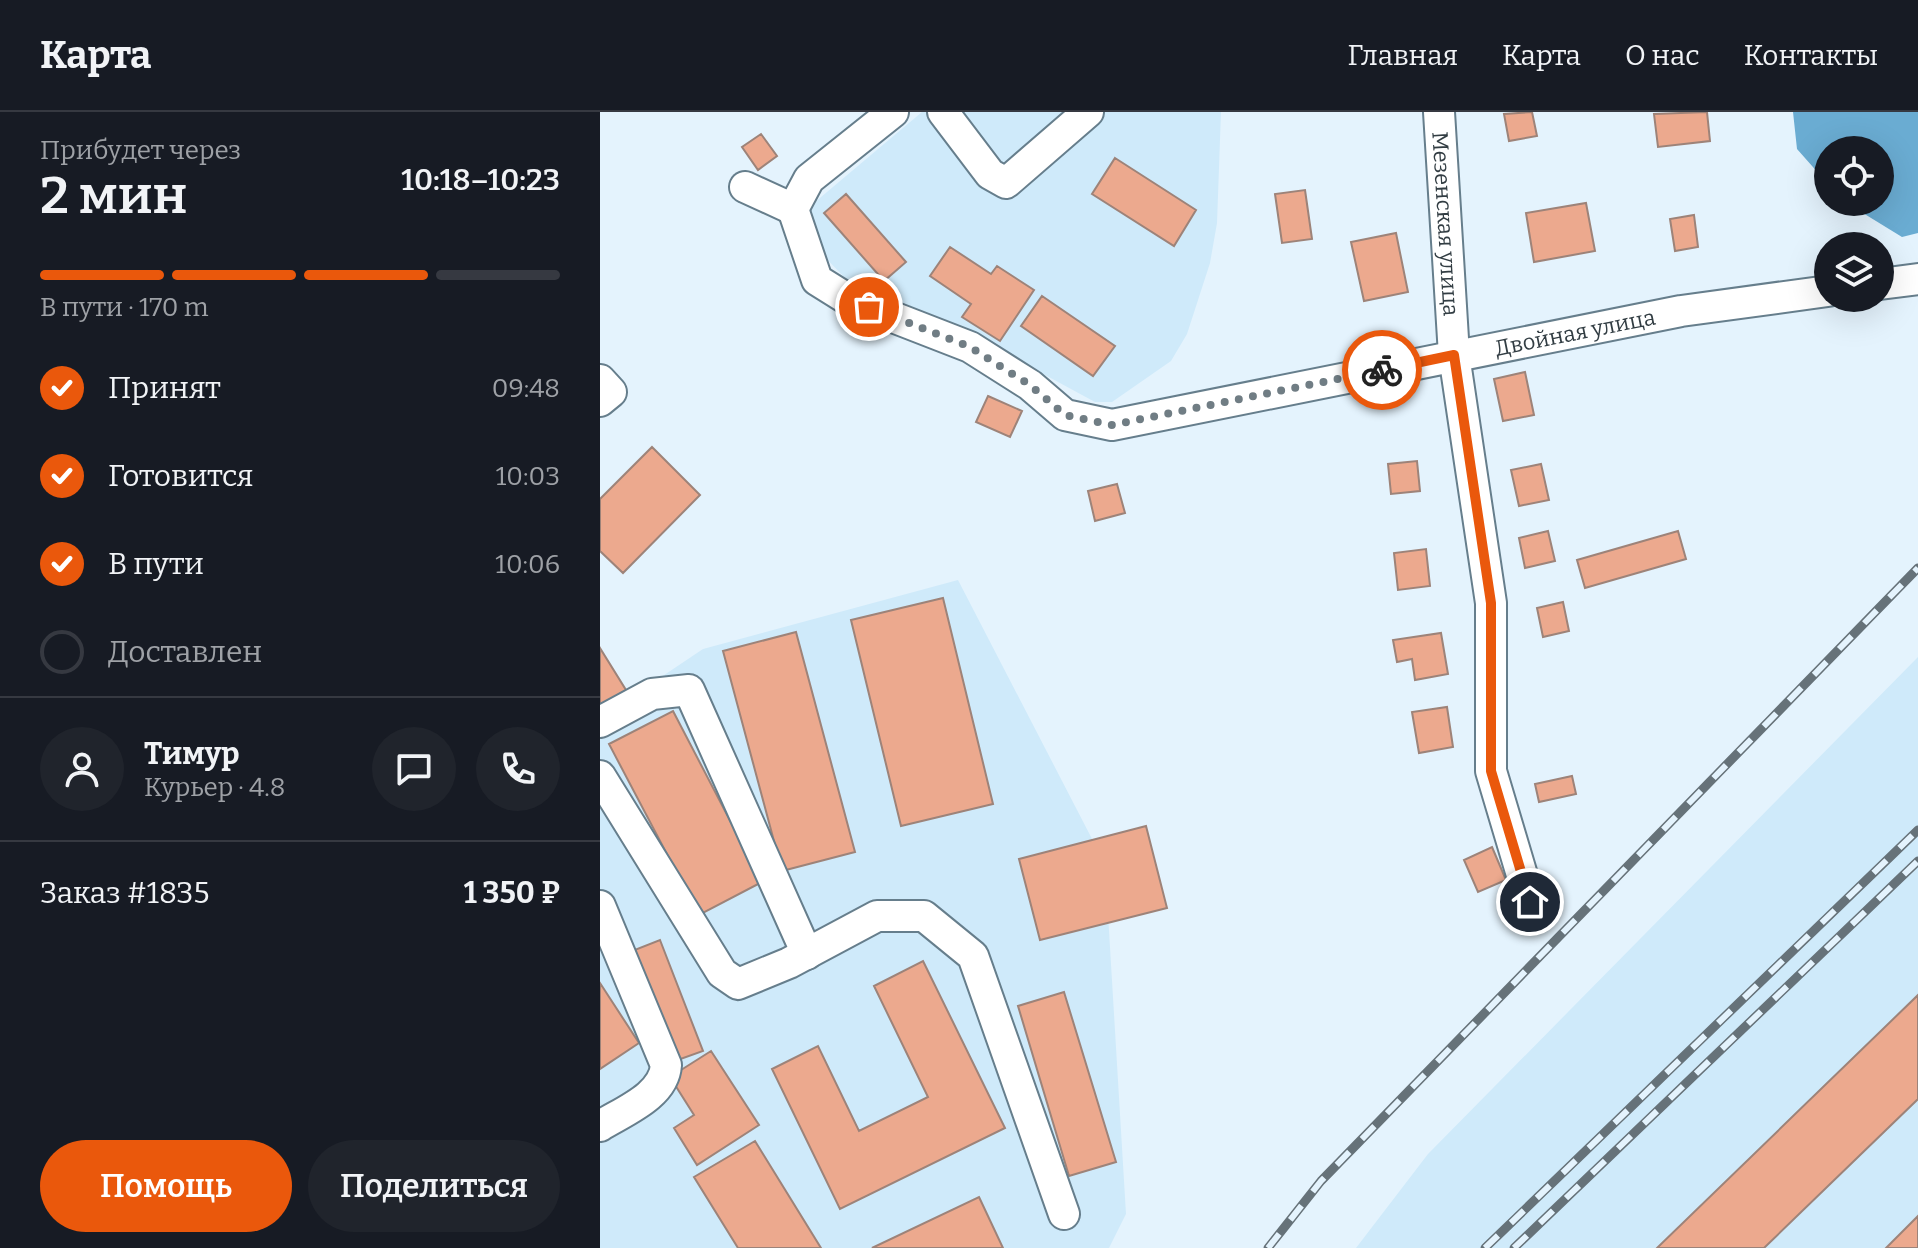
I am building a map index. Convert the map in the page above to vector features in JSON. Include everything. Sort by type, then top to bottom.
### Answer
[{"type":"street","points":[[745,187],[793,209],[809,179],[893,112]]},
{"type":"street","points":[[943,112],[990,174],[1006,183],[1088,112]]},
{"type":"street","name":"Мезенская улица","points":[[1439,112],[1454,355],[1491,603],[1491,771],[1530,902]]},
{"type":"street","name":"Двойная улица","points":[[793,209],[817,280],[849,300],[970,347],[1030,385],[1065,415],[1112,425],[1681,311],[1814,293]]},
{"type":"street","points":[[1894,282],[1918,279]]},
{"type":"street","points":[[600,380],[611,392],[600,401]]},
{"type":"street","points":[[600,722],[652,694],[689,690],[807,954]]},
{"type":"street","points":[[600,776],[722,973],[738,984],[807,954],[877,916],[924,916],[973,956],[1064,1214]]},
{"type":"street","points":[[600,906],[666,1065],[665,1077],[657,1089],[600,1126]]},
{"type":"shaded area","points":[[922,112],[1221,112],[1217,223],[1210,263],[1187,334],[1171,361],[1112,402],[1095,402],[934,315],[870,304],[818,250],[808,208]]},
{"type":"shaded area","points":[[958,580],[1105,864],[1126,1214],[1109,1248],[600,1248],[600,718],[703,649]]},
{"type":"shaded area","points":[[1918,657],[1918,1248],[1356,1248],[1428,1154]]},
{"type":"water","points":[[1793,112],[1918,112],[1918,233],[1902,237],[1868,216],[1894,216],[1894,136],[1814,136],[1814,168],[1797,149]]},
{"type":"building","points":[[1532,112],[1537,136],[1509,141],[1504,114]]},
{"type":"building","points":[[1707,112],[1710,141],[1658,147],[1654,114]]},
{"type":"building","points":[[761,134],[777,156],[758,170],[742,147]]},
{"type":"building","points":[[1115,158],[1196,210],[1174,246],[1092,194]]},
{"type":"building","points":[[1305,190],[1312,239],[1282,243],[1275,194]]},
{"type":"building","points":[[846,194],[906,262],[884,281],[824,213]]},
{"type":"building","points":[[1586,203],[1595,251],[1534,262],[1526,213]]},
{"type":"building","points":[[1694,215],[1698,247],[1675,251],[1670,219]]},
{"type":"building","points":[[1396,233],[1408,292],[1364,301],[1351,242]]},
{"type":"building","points":[[950,247],[991,274],[997,266],[1034,290],[1000,341],[962,317],[971,304],[930,276]]},
{"type":"building","points":[[1042,296],[1115,346],[1093,376],[1021,326]]},
{"type":"building","points":[[1525,372],[1534,415],[1503,421],[1494,379]]},
{"type":"building","points":[[988,396],[1022,411],[1010,437],[976,422]]},
{"type":"building","points":[[652,447],[700,495],[623,573],[600,551],[600,499]]},
{"type":"building","points":[[1417,461],[1420,491],[1391,494],[1388,464]]},
{"type":"building","points":[[1541,464],[1549,500],[1519,506],[1511,470]]},
{"type":"building","points":[[1117,484],[1125,513],[1095,521],[1088,491]]},
{"type":"building","points":[[1548,531],[1555,561],[1525,568],[1519,538]]},
{"type":"building","points":[[1678,531],[1686,559],[1585,588],[1577,560]]},
{"type":"building","points":[[1426,549],[1430,586],[1398,590],[1394,553]]},
{"type":"building","points":[[943,598],[993,804],[901,826],[851,620]]},
{"type":"building","points":[[1563,602],[1569,631],[1543,637],[1537,608]]},
{"type":"building","points":[[796,632],[855,852],[782,871],[723,651]]},
{"type":"building","points":[[1441,633],[1448,674],[1415,680],[1412,659],[1397,662],[1393,640]]},
{"type":"building","points":[[600,648],[626,690],[600,706]]},
{"type":"building","points":[[1447,707],[1453,747],[1419,753],[1412,712]]},
{"type":"building","points":[[673,711],[762,882],[699,915],[609,744]]},
{"type":"building","points":[[1572,776],[1576,794],[1539,802],[1535,784]]},
{"type":"building","points":[[1146,826],[1167,908],[1040,940],[1019,859]]},
{"type":"building","points":[[1492,847],[1506,880],[1478,892],[1464,860]]},
{"type":"building","points":[[660,940],[703,1051],[675,1061],[632,951]]},
{"type":"building","points":[[923,961],[1005,1128],[840,1209],[772,1069],[818,1046],[859,1131],[928,1097],[874,986]]},
{"type":"building","points":[[600,983],[639,1043],[600,1069]]},
{"type":"building","points":[[1064,992],[1116,1162],[1069,1176],[1018,1006]]},
{"type":"building","points":[[1918,995],[1918,1099],[1764,1248],[1657,1248]]},
{"type":"building","points":[[711,1051],[759,1125],[697,1165],[674,1128],[694,1115],[670,1077]]},
{"type":"building","points":[[755,1141],[821,1248],[738,1248],[694,1177]]},
{"type":"building","points":[[979,1197],[1003,1248],[872,1248]]},
{"type":"building","points":[[1918,1216],[1918,1248],[1886,1248]]},
{"type":"railway","points":[[1268,1248],[1321,1181],[1918,568]]},
{"type":"railway","points":[[1485,1248],[1918,830]]},
{"type":"railway","points":[[1514,1248],[1918,861]]},
{"type":"way so far","points":[[869,307],[970,347],[1030,385],[1065,415],[1112,425],[1382,370]]},
{"type":"route","points":[[1382,370],[1454,355],[1491,603],[1491,771],[1530,902]]}]
